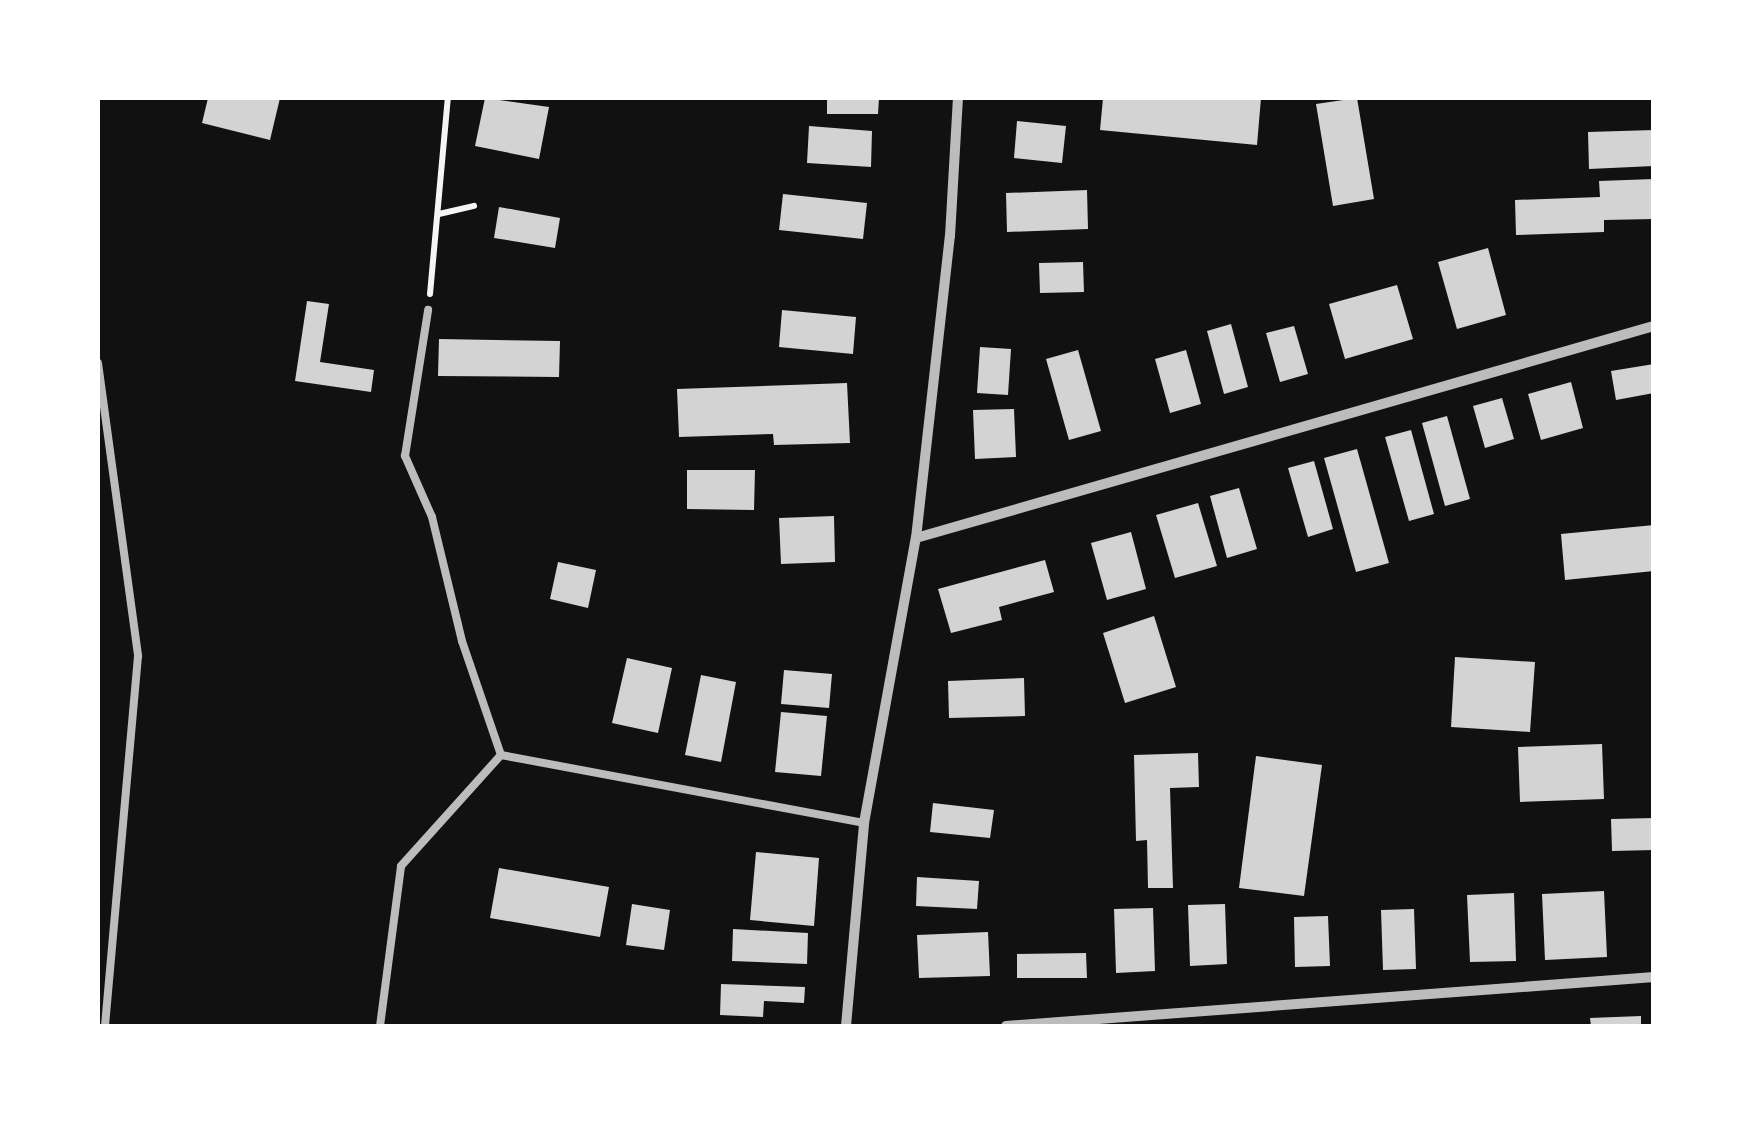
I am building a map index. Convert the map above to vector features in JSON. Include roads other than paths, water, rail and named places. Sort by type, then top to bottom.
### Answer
[{"type":"street","points":[[846,1026],[864,824],[916,538],[950,236],[958,98]]},
{"type":"street","points":[[916,538],[1654,326]]},
{"type":"street","points":[[1006,1026],[1654,977]]},
{"type":"lane","points":[[428,310],[405,456],[432,518],[462,641],[501,755]]},
{"type":"lane","points":[[98,363],[138,656],[105,1026]]},
{"type":"lane","points":[[501,755],[864,824]]},
{"type":"lane","points":[[380,1026],[401,866],[501,755]]}]
